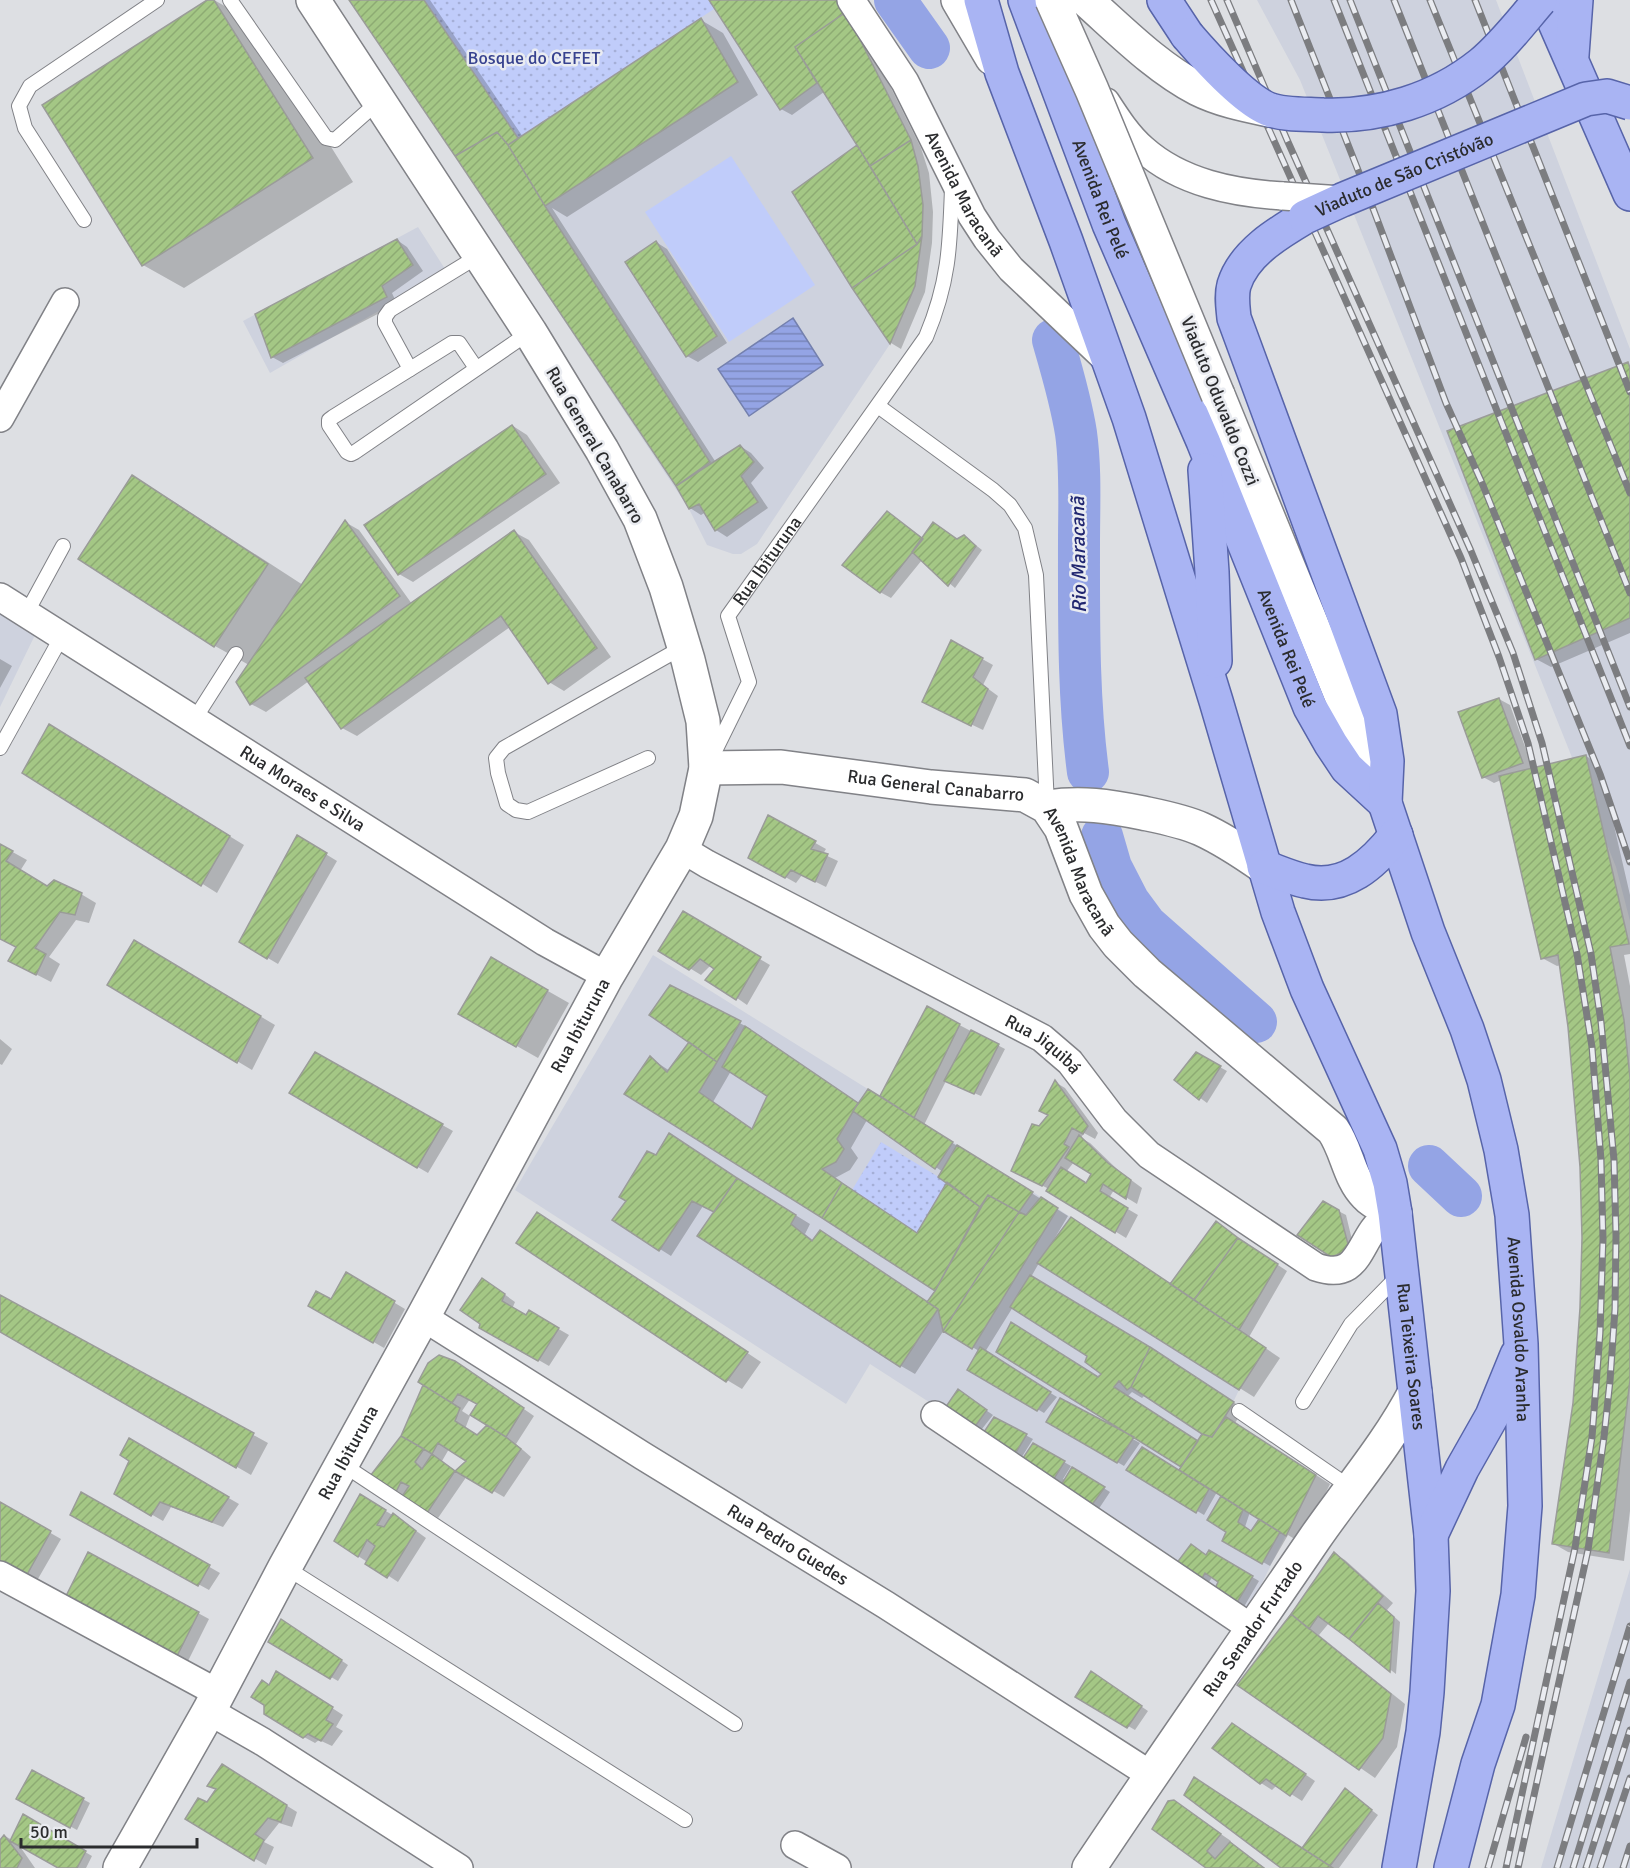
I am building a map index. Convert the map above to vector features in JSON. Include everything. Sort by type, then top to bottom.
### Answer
[{"type":"main road","points":[[981,0],[1002,73],[1066,241],[1129,418],[1216,701],[1264,867],[1305,881],[1334,882],[1367,867],[1382,854],[1396,835]]},
{"type":"main road","name":"Avenida Rei Pelé","points":[[1025,0],[1109,224],[1203,441],[1310,706],[1347,768],[1385,803]]},
{"type":"main road","points":[[1067,116],[1076,0]]},
{"type":"main road","points":[[1164,0],[1187,35],[1254,101],[1269,110],[1347,116],[1372,114],[1404,105],[1440,90],[1481,64],[1508,38],[1540,0]]},
{"type":"main road","points":[[1545,0],[1572,57],[1630,194]]},
{"type":"main road","points":[[1572,57],[1576,0]]},
{"type":"main road","name":"Viaduto de São Cristóvão","points":[[1385,803],[1388,761],[1380,714],[1234,318],[1232,301],[1234,284],[1245,265],[1294,207],[1342,200],[1586,99],[1607,96],[1630,103]]},
{"type":"main road","points":[[1203,441],[1212,572],[1216,701]]},
{"type":"main road","name":"Avenida Osvaldo Aranha","points":[[1385,803],[1428,932],[1467,1029],[1484,1080],[1501,1150],[1512,1215],[1521,1344],[1525,1506],[1518,1595],[1498,1705],[1478,1764],[1450,1868]]},
{"type":"main road","name":"Rua Teixeira Soares","points":[[1264,867],[1307,989],[1380,1149],[1390,1183],[1395,1213],[1431,1535],[1433,1592],[1428,1692],[1399,1868]]},
{"type":"main road","points":[[1431,1535],[1462,1469],[1492,1416],[1521,1344]]},
{"type":"street","name":"Rua General Canabarro","points":[[313,0],[530,332],[602,450],[640,519],[666,587],[684,646],[703,722],[706,768],[759,767],[804,770],[931,787],[1025,795],[1047,807],[1065,804],[1095,804],[1170,818],[1200,828],[1264,867]]},
{"type":"street","name":"Avenida Maracanã","points":[[851,0],[905,82],[972,216],[1011,269],[1109,363]]},
{"type":"street","points":[[958,0],[1002,73]]},
{"type":"street","name":"Viaduto Oduvaldo Cozzi","points":[[1052,0],[1092,90],[1385,803]]},
{"type":"street","points":[[1086,0],[1152,58],[1190,84],[1231,102],[1269,110]]},
{"type":"street","points":[[1073,39],[1098,88],[1122,126],[1155,159],[1180,173],[1222,188],[1254,194],[1294,207]]},
{"type":"street","points":[[0,418],[65,302]]},
{"type":"street","name":"Rua Moraes e Silva","points":[[0,597],[545,942],[607,976]]},
{"type":"street","name":"Rua Ibituruna","points":[[120,1868],[213,1702],[607,976],[682,849],[696,816],[706,768]]},
{"type":"street","name":"Avenida Maracanã","points":[[1047,807],[1060,828],[1086,894],[1104,926],[1118,944],[1147,973],[1333,1130],[1366,1196],[1395,1213]]},
{"type":"street","name":"Rua Jiquibá","points":[[682,849],[1042,1038],[1070,1062],[1132,1141],[1149,1155],[1316,1267],[1326,1270],[1341,1269],[1352,1263],[1363,1250],[1374,1229],[1395,1213]]},
{"type":"street","points":[[1350,1164],[1361,1220],[1363,1250]]},
{"type":"street","name":"Rua Pedro Guedes","points":[[423,1317],[643,1456],[886,1605],[1150,1775]]},
{"type":"street","name":"Rua Senador Furtado","points":[[1089,1868],[1150,1775],[1402,1416],[1415,1392]]},
{"type":"street","points":[[935,1415],[1253,1629]]},
{"type":"street","points":[[0,1575],[213,1702],[263,1742],[459,1868]]},
{"type":"street","points":[[795,1845],[837,1868]]},
{"type":"lane","points":[[84,220],[25,128],[19,106],[30,86],[157,0]]},
{"type":"lane","points":[[230,0],[326,138],[335,140],[378,102]]},
{"type":"lane","name":"Rua Ibituruna","points":[[706,768],[749,682],[728,616],[926,337],[942,295],[950,252],[953,177]]},
{"type":"lane","points":[[410,369],[385,323],[385,317],[390,310],[480,255]]},
{"type":"lane","points":[[476,368],[456,342],[329,420],[329,425],[347,452],[359,450],[530,332]]},
{"type":"lane","name":"Avenida Maracanã","points":[[878,406],[986,484],[1010,505],[1025,528],[1036,574],[1047,807]]},
{"type":"lane","points":[[26,614],[63,546]]},
{"type":"lane","points":[[0,748],[62,636]]},
{"type":"lane","points":[[648,758],[528,812],[516,810],[507,804],[496,758],[504,748],[684,646]]},
{"type":"lane","points":[[194,720],[236,654]]},
{"type":"lane","points":[[1303,1402],[1351,1324],[1401,1273]]},
{"type":"lane","points":[[1239,1411],[1351,1488]]},
{"type":"lane","points":[[342,1464],[735,1724]]},
{"type":"lane","points":[[285,1567],[686,1820]]},
{"type":"shaded area","points":[[349,0],[838,0],[911,140],[918,166],[923,205],[915,286],[890,344],[757,544],[741,554],[733,554],[707,545],[689,509]]},
{"type":"shaded area","points":[[1257,0],[1496,0],[1630,349],[1630,921],[1616,867],[1300,80]]},
{"type":"shaded area","points":[[418,227],[447,272],[270,373],[243,321]]},
{"type":"shaded area","points":[[793,318],[823,365],[749,416],[718,369]]},
{"type":"shaded area","points":[[0,612],[35,635],[0,707]]},
{"type":"shaded area","points":[[653,955],[1033,1192],[1266,1348],[1239,1390],[1226,1417],[1316,1475],[1245,1617],[943,1411],[870,1364],[846,1404],[515,1190]]},
{"type":"shaded area","points":[[1630,1569],[1630,1868],[1541,1868]]},
{"type":"green space","name":"Bosque do CEFET","points":[[424,0],[709,0],[714,9],[518,138]]},
{"type":"green space","points":[[731,156],[815,285],[729,342],[645,212]]},
{"type":"green space","points":[[881,1142],[947,1182],[917,1233],[852,1190]]},
{"type":"building","points":[[207,0],[214,0],[313,158],[142,266],[42,105]]},
{"type":"building","points":[[349,0],[424,0],[518,138],[508,145],[497,132],[455,156]]},
{"type":"building","points":[[709,0],[838,0],[846,12],[795,47],[817,83],[780,110]]},
{"type":"building","points":[[846,12],[911,140],[870,166],[795,47]]},
{"type":"building","points":[[701,18],[738,82],[545,206],[508,145]]},
{"type":"building","points":[[497,132],[508,145],[710,462],[676,486],[455,156]]},
{"type":"building","points":[[911,140],[918,166],[923,205],[922,236],[917,244],[870,166]]},
{"type":"building","points":[[857,145],[917,244],[852,288],[792,192]]},
{"type":"building","points":[[922,236],[915,286],[890,344],[852,288],[917,244]]},
{"type":"building","points":[[397,239],[413,265],[382,286],[387,297],[271,358],[255,314]]},
{"type":"building","points":[[656,241],[717,336],[686,357],[625,262]]},
{"type":"building","points":[[1628,362],[1630,368],[1630,618],[1535,660],[1447,431]]},
{"type":"building","points":[[512,425],[546,474],[398,575],[364,525]]},
{"type":"building","points":[[740,445],[754,462],[741,476],[758,502],[715,531],[699,504],[689,509],[676,486]]},
{"type":"building","points":[[132,475],[268,564],[214,647],[78,559]]},
{"type":"building","points":[[887,511],[923,539],[880,593],[842,565]]},
{"type":"building","points":[[345,520],[400,596],[250,705],[236,682]]},
{"type":"building","points":[[933,522],[957,539],[964,535],[976,546],[948,586],[912,552]]},
{"type":"building","points":[[514,530],[597,648],[548,684],[501,616],[341,729],[305,678]]},
{"type":"building","points":[[951,640],[983,658],[973,677],[988,689],[971,726],[922,702]]},
{"type":"building","points":[[1499,698],[1523,763],[1482,778],[1458,712]]},
{"type":"building","points":[[49,724],[230,836],[201,886],[22,773]]},
{"type":"building","points":[[1586,755],[1629,944],[1610,947],[1624,1020],[1630,1078],[1630,1380],[1609,1553],[1552,1544],[1573,1403],[1580,1308],[1582,1238],[1580,1167],[1568,1027],[1558,955],[1541,959],[1499,776]]},
{"type":"building","points":[[768,815],[816,841],[811,849],[828,854],[815,882],[791,870],[785,878],[748,858]]},
{"type":"building","points":[[297,835],[327,853],[267,959],[239,942]]},
{"type":"building","points":[[0,844],[13,851],[6,861],[47,886],[54,880],[82,893],[75,915],[60,912],[35,948],[46,954],[36,975],[8,961],[16,947],[0,939]]},
{"type":"building","points":[[683,911],[761,957],[736,1000],[705,980],[714,969],[700,959],[689,970],[658,951]]},
{"type":"building","points":[[134,940],[261,1016],[237,1063],[107,985]]},
{"type":"building","points":[[491,957],[548,990],[516,1047],[458,1014]]},
{"type":"building","points":[[670,985],[741,1021],[717,1062],[649,1015]]},
{"type":"building","points":[[927,1006],[960,1024],[914,1118],[880,1096]]},
{"type":"building","points":[[745,1026],[858,1103],[837,1139],[844,1149],[836,1162],[822,1169],[842,1183],[822,1218],[624,1094],[650,1056],[667,1072],[689,1042],[717,1062],[699,1092],[752,1129],[767,1096],[722,1067]]},
{"type":"building","points":[[971,1030],[999,1044],[974,1094],[944,1081]]},
{"type":"building","points":[[315,1052],[443,1124],[417,1168],[289,1093]]},
{"type":"building","points":[[1196,1052],[1221,1066],[1199,1100],[1174,1080]]},
{"type":"building","points":[[1055,1080],[1088,1126],[1083,1134],[1072,1128],[1064,1144],[1069,1147],[1042,1186],[1011,1171],[1032,1124],[1039,1126],[1048,1115],[1039,1111]]},
{"type":"building","points":[[868,1089],[953,1142],[935,1169],[853,1111]]},
{"type":"building","points":[[669,1133],[737,1178],[714,1212],[692,1201],[659,1251],[612,1220],[626,1201],[619,1197],[647,1151],[656,1155]]},
{"type":"building","points":[[1079,1135],[1108,1163],[1131,1180],[1126,1199],[1103,1184],[1100,1191],[1128,1208],[1115,1233],[1046,1191],[1061,1167],[1086,1183],[1091,1174],[1065,1158]]},
{"type":"building","points":[[957,1145],[1033,1192],[1019,1212],[988,1195],[980,1207],[938,1177]]},
{"type":"building","points":[[737,1178],[796,1215],[791,1224],[812,1241],[820,1230],[938,1309],[900,1367],[697,1236]]},
{"type":"building","points":[[947,1182],[980,1207],[935,1291],[822,1218],[842,1183],[917,1233]]},
{"type":"building","points":[[988,1195],[1019,1212],[943,1331],[938,1309],[927,1302]]},
{"type":"building","points":[[1041,1197],[1058,1208],[972,1349],[943,1331],[1019,1212],[1026,1215]]},
{"type":"building","points":[[1323,1201],[1339,1210],[1348,1244],[1342,1253],[1331,1257],[1297,1235]]},
{"type":"building","points":[[537,1212],[748,1352],[726,1382],[516,1243]]},
{"type":"building","points":[[1071,1217],[1266,1348],[1239,1390],[1037,1263]]},
{"type":"building","points":[[1216,1221],[1238,1238],[1194,1300],[1170,1284]]},
{"type":"building","points":[[1238,1238],[1278,1264],[1239,1330],[1194,1300]]},
{"type":"building","points":[[346,1272],[395,1301],[373,1343],[308,1306],[316,1291],[331,1299]]},
{"type":"building","points":[[1030,1275],[1150,1347],[1131,1387],[1127,1390],[1119,1381],[1114,1387],[1198,1441],[1181,1467],[996,1352],[1011,1322],[1098,1377],[1101,1374],[1085,1362],[1087,1356],[1010,1307]]},
{"type":"building","points":[[482,1278],[505,1294],[502,1301],[526,1315],[529,1310],[559,1328],[538,1361],[479,1328],[480,1324],[460,1310]]},
{"type":"building","points":[[0,1295],[254,1433],[236,1468],[0,1332]]},
{"type":"building","points":[[980,1347],[1051,1392],[1037,1411],[967,1370]]},
{"type":"building","points":[[1150,1347],[1234,1402],[1212,1437],[1202,1434],[1131,1387]]},
{"type":"building","points":[[439,1355],[455,1361],[524,1408],[506,1437],[470,1415],[477,1404],[458,1394],[452,1403],[418,1382],[428,1363]]},
{"type":"building","points":[[423,1385],[460,1408],[455,1421],[477,1435],[487,1425],[521,1449],[492,1493],[455,1471],[466,1461],[438,1443],[432,1454],[401,1436]]},
{"type":"building","points":[[958,1389],[987,1410],[971,1432],[943,1411]]},
{"type":"building","points":[[1060,1398],[1134,1437],[1117,1463],[1046,1422]]},
{"type":"building","points":[[994,1417],[1027,1434],[1012,1459],[980,1438]]},
{"type":"building","points":[[1226,1417],[1316,1475],[1286,1536],[1179,1470],[1202,1434],[1212,1437]]},
{"type":"building","points":[[401,1436],[424,1449],[415,1462],[422,1469],[432,1454],[455,1471],[427,1513],[401,1498],[409,1486],[401,1482],[396,1492],[370,1476]]},
{"type":"building","points":[[129,1438],[229,1497],[212,1522],[160,1502],[151,1516],[114,1494],[129,1461],[120,1455]]},
{"type":"building","points":[[1033,1443],[1065,1461],[1050,1485],[1019,1464]]},
{"type":"building","points":[[1142,1447],[1209,1489],[1196,1513],[1126,1470]]},
{"type":"building","points":[[1072,1467],[1105,1487],[1088,1510],[1058,1490]]},
{"type":"building","points":[[81,1492],[210,1565],[198,1586],[70,1515]]},
{"type":"building","points":[[360,1494],[386,1510],[377,1525],[384,1527],[393,1513],[416,1531],[387,1578],[365,1564],[375,1546],[367,1540],[358,1557],[334,1541]]},
{"type":"building","points":[[1221,1496],[1243,1510],[1238,1522],[1251,1531],[1259,1519],[1280,1532],[1262,1564],[1222,1541],[1226,1532],[1207,1520]]},
{"type":"building","points":[[0,1502],[51,1531],[24,1580],[0,1567]]},
{"type":"building","points":[[1191,1544],[1206,1555],[1209,1550],[1253,1576],[1233,1609],[1212,1595],[1218,1582],[1205,1573],[1198,1585],[1173,1568]]},
{"type":"building","points":[[88,1552],[199,1612],[175,1660],[64,1600]]},
{"type":"building","points":[[1334,1552],[1383,1596],[1349,1639],[1318,1616],[1309,1629],[1291,1614]]},
{"type":"building","points":[[1378,1603],[1394,1617],[1390,1672],[1349,1639]]},
{"type":"building","points":[[1291,1614],[1391,1694],[1383,1738],[1359,1770],[1237,1685]]},
{"type":"building","points":[[281,1619],[342,1660],[330,1679],[268,1642]]},
{"type":"building","points":[[276,1671],[333,1707],[326,1720],[333,1724],[321,1741],[308,1734],[303,1738],[264,1714],[264,1705],[251,1697],[262,1680],[269,1685]]},
{"type":"building","points":[[1091,1671],[1142,1706],[1127,1728],[1075,1697]]},
{"type":"building","points":[[1232,1723],[1306,1774],[1290,1796],[1266,1779],[1260,1784],[1212,1748]]},
{"type":"building","points":[[222,1764],[287,1805],[281,1822],[268,1818],[255,1834],[264,1840],[254,1861],[185,1819],[198,1798],[207,1802],[216,1789],[207,1786]]},
{"type":"building","points":[[32,1770],[84,1798],[70,1828],[16,1799]]},
{"type":"building","points":[[1194,1777],[1333,1868],[1281,1868],[1184,1795]]},
{"type":"building","points":[[1345,1788],[1372,1810],[1330,1866],[1302,1848]]},
{"type":"building","points":[[1174,1800],[1221,1834],[1207,1851],[1215,1859],[1230,1842],[1264,1868],[1206,1868],[1152,1829],[1168,1801]]},
{"type":"building","points":[[23,1814],[86,1851],[77,1868],[58,1868],[10,1841]]},
{"type":"building","points":[[4,1835],[22,1858],[17,1868],[0,1868],[0,1840]]},
{"type":"waterway","name":"Rio Maracanã","points":[[895,0],[929,48]]},
{"type":"waterway","name":"Rio Maracanã","points":[[1053,340],[1069,398],[1078,447],[1080,658],[1082,715],[1088,772]]},
{"type":"waterway","name":"Rio Maracanã","points":[[1102,836],[1111,867],[1129,902],[1146,925],[1256,1022]]},
{"type":"waterway","name":"Rio Maracanã","points":[[1429,1166],[1461,1196]]},
{"type":"railway","points":[[1211,0],[1461,558],[1499,657],[1528,743],[1577,954],[1592,1047],[1601,1160],[1603,1239],[1600,1333],[1592,1437],[1575,1548],[1506,1868]]},
{"type":"railway","points":[[1227,0],[1471,551],[1513,653],[1542,743],[1591,954],[1601,1022],[1614,1160],[1615,1309],[1610,1381],[1588,1550],[1518,1868]]},
{"type":"railway","points":[[1291,0],[1446,403],[1482,483],[1600,774],[1630,862]]},
{"type":"railway","points":[[1334,0],[1630,746]]},
{"type":"railway","points":[[1350,0],[1630,707]]},
{"type":"railway","points":[[1394,0],[1630,593]]},
{"type":"railway","points":[[1430,0],[1630,493]]},
{"type":"railway","points":[[1475,0],[1630,392]]},
{"type":"railway","points":[[1557,1868],[1630,1626]]},
{"type":"railway","points":[[1573,1868],[1630,1682]]},
{"type":"railway","points":[[1586,1868],[1630,1730]]},
{"type":"railway","points":[[1488,1868],[1526,1737]]},
{"type":"railway","points":[[1600,1868],[1630,1778]]},
{"type":"railway","points":[[1623,1868],[1630,1846]]}]
